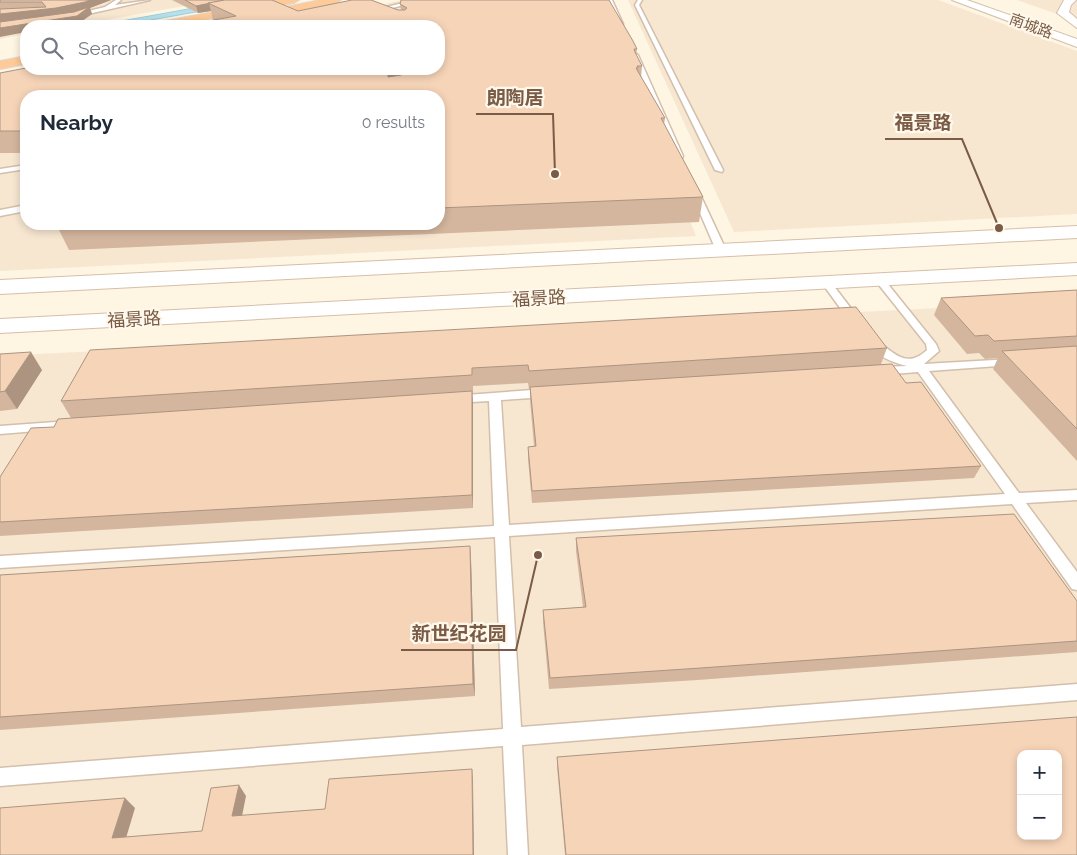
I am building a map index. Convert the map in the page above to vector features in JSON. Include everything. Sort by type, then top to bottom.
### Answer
[{"type":"highway","points":[[186,20],[294,0]]},
{"type":"highway","points":[[231,20],[336,0]]},
{"type":"highway","points":[[0,55],[20,51]]},
{"type":"highway","points":[[0,65],[20,61]]},
{"type":"main road","name":"南城路","points":[[957,0],[1077,43]]},
{"type":"main road","points":[[1071,0],[1066,4],[1062,14],[1077,26]]},
{"type":"main road","name":"南城路","points":[[1051,20],[1077,26]]},
{"type":"main road","points":[[0,287],[1077,232]]},
{"type":"main road","name":"福景路","points":[[0,326],[1077,269]]},
{"type":"lane","points":[[107,8],[119,0]]},
{"type":"lane","points":[[64,15],[92,13],[148,0]]},
{"type":"lane","points":[[610,0],[622,27]]},
{"type":"lane","points":[[640,0],[637,5],[719,170]]},
{"type":"lane","points":[[379,15],[371,11],[424,1]]},
{"type":"lane","points":[[630,45],[681,161]]},
{"type":"lane","points":[[0,171],[20,168]]},
{"type":"lane","points":[[689,178],[721,250]]},
{"type":"lane","points":[[0,213],[20,210]]},
{"type":"lane","points":[[0,217],[20,210]]},
{"type":"lane","points":[[880,280],[931,344],[933,351],[919,365]]},
{"type":"lane","points":[[826,283],[882,352],[919,365],[1077,584]]},
{"type":"lane","points":[[871,372],[919,365],[1028,361]]},
{"type":"lane","points":[[446,400],[554,393]]},
{"type":"lane","points":[[495,397],[518,855]]},
{"type":"lane","points":[[2,432],[83,424]]},
{"type":"lane","points":[[0,562],[1077,495]]},
{"type":"lane","points":[[0,777],[1077,692]]},
{"type":"shaded area","points":[[0,0],[218,0],[106,20],[20,20],[20,35],[0,39]]},
{"type":"shaded area","points":[[403,0],[602,0],[696,236],[0,271],[0,122],[20,124],[20,230],[445,230],[445,90],[439,90],[439,75],[445,75],[445,20],[317,19]]},
{"type":"shaded area","points":[[628,0],[938,0],[1077,51],[1077,214],[734,232]]},
{"type":"shaded area","points":[[1017,0],[1077,0],[1077,21]]},
{"type":"shaded area","points":[[1077,301],[1077,855],[0,855],[0,356]]},
{"type":"water","points":[[238,0],[262,0],[151,20],[127,20]]},
{"type":"building","points":[[0,0],[90,0],[56,8],[0,14],[0,9],[46,7],[42,2],[0,2]]},
{"type":"building","points":[[185,0],[225,0],[196,6]]},
{"type":"building","points":[[225,0],[272,0],[298,11],[352,0],[371,0],[398,10],[405,10],[407,8],[400,4],[401,0],[609,0],[637,49],[634,49],[642,66],[637,66],[638,68],[636,68],[665,118],[661,118],[703,197],[445,208],[445,90],[20,90],[20,131],[0,131],[0,73],[20,69],[20,75],[388,75],[388,77],[401,75],[445,75],[445,20],[214,20],[236,16],[208,3]]},
{"type":"building","points":[[89,7],[77,16],[51,20],[20,20],[20,25],[0,28],[0,22],[74,12]]},
{"type":"building","points":[[1077,290],[1077,336],[994,341],[988,335],[975,336],[941,298]]},
{"type":"building","points":[[856,307],[887,348],[529,371],[528,365],[472,368],[472,375],[61,401],[90,350]]},
{"type":"building","points":[[1077,346],[1077,429],[1002,351]]},
{"type":"building","points":[[31,352],[5,391],[0,392],[0,354]]},
{"type":"building","points":[[892,364],[906,383],[921,382],[981,466],[532,491],[528,447],[536,446],[530,387]]},
{"type":"building","points":[[472,391],[472,495],[0,522],[0,477],[31,428],[54,427],[58,419]]},
{"type":"building","points":[[1014,514],[1077,601],[1077,641],[550,678],[543,610],[586,607],[576,538]]},
{"type":"building","points":[[470,546],[473,684],[0,717],[0,575]]},
{"type":"building","points":[[1077,717],[1077,855],[566,855],[557,757]]},
{"type":"building","points":[[472,769],[473,855],[0,855],[0,808],[125,798],[112,838],[202,831],[211,788],[239,785],[232,816],[325,809],[329,779]]},
{"type":"place","name":"朗陶居","points":[[555,174]]},
{"type":"place","name":"福景路","points":[[999,228]]},
{"type":"place","name":"新世纪花园","points":[[538,555]]}]
